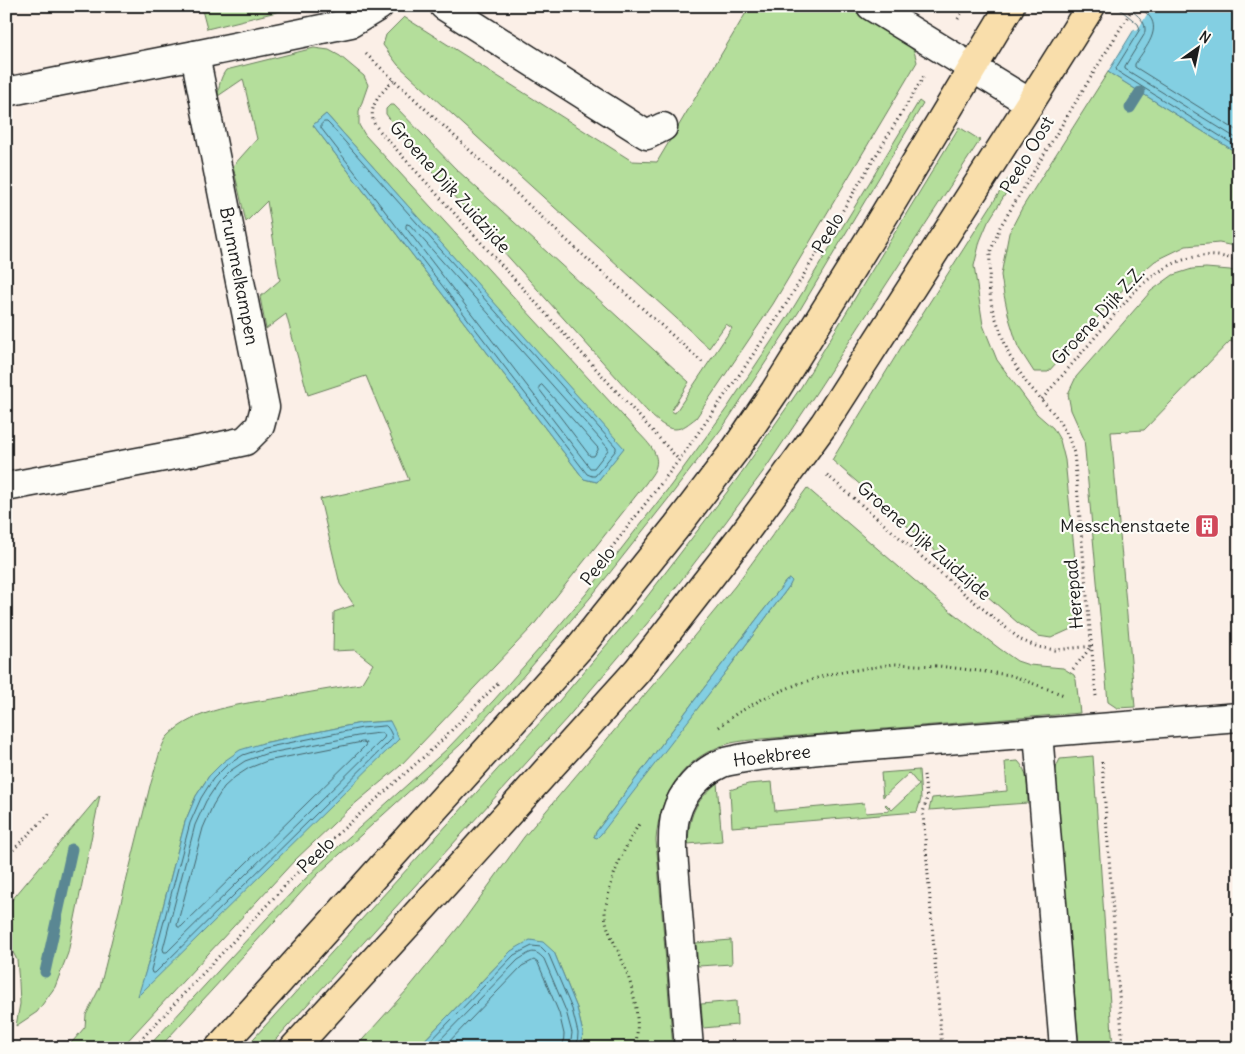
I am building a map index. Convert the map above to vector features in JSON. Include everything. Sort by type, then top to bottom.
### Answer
[{"type":"main road","name":"Peelo","points":[[219,1048],[579,648],[735,450],[874,232],[1010,6]]},
{"type":"main road","points":[[294,1048],[643,663],[745,532],[824,424],[1091,6]]},
{"type":"street","points":[[6,92],[351,23],[379,6]]},
{"type":"street","points":[[444,6],[647,134],[663,127]]},
{"type":"street","points":[[871,6],[1030,103]]},
{"type":"street","name":"Brummelkampen","points":[[6,488],[245,441],[260,426],[265,407],[195,55]]},
{"type":"street","name":"Hoekbree","points":[[690,1048],[673,842],[676,815],[681,800],[689,788],[721,763],[749,757],[1239,717]]},
{"type":"street","points":[[1038,733],[1064,1048]]},
{"type":"path","name":"Peelo","points":[[593,572],[679,460],[780,314],[966,6]]},
{"type":"path","name":"Peelo Oost","points":[[1000,330],[992,308],[989,286],[990,253],[1000,227],[1134,6]]},
{"type":"path","name":"Groene Dijk Zuidzijde","points":[[679,460],[374,123],[373,110],[377,99],[393,80],[702,362]]},
{"type":"path","name":"Groene Dijk Z.Z.","points":[[1042,399],[1146,280],[1174,263],[1191,257],[1209,255],[1228,257],[1239,261]]},
{"type":"path","name":"Herepad","points":[[1000,330],[1009,355],[1026,382],[1060,422],[1068,436],[1074,453],[1099,728]]},
{"type":"path","name":"Groene Dijk Zuidzijde","points":[[824,473],[1021,640],[1038,647],[1056,650],[1092,646]]},
{"type":"path","points":[[1073,669],[1092,646]]},
{"type":"path","name":"Peelo","points":[[133,1048],[312,857],[438,744],[503,678]]},
{"type":"path","points":[[921,742],[927,798],[923,812],[942,1048]]},
{"type":"path","points":[[1102,759],[1123,1048]]},
{"type":"path","points":[[6,857],[50,813]]},
{"type":"green space","points":[[201,6],[292,6],[293,8],[207,29]]},
{"type":"green space","points":[[750,6],[851,6],[894,33],[914,51],[917,62],[773,304],[696,418],[681,428],[669,428],[663,425],[643,406],[414,152],[386,114],[386,109],[390,105],[394,105],[455,168],[689,382],[671,411],[675,413],[732,328],[726,324],[709,348],[398,65],[383,45],[386,35],[404,17],[632,161],[657,162]]},
{"type":"green space","points":[[314,48],[329,50],[340,56],[364,76],[368,85],[359,111],[359,125],[365,135],[647,441],[657,461],[653,473],[646,483],[532,627],[400,766],[351,807],[295,860],[121,1048],[67,1048],[85,1027],[86,1015],[100,987],[150,786],[165,740],[179,727],[191,720],[220,709],[361,684],[373,664],[355,650],[333,651],[334,612],[354,605],[340,584],[320,499],[409,480],[366,376],[308,395],[286,314],[266,329],[260,297],[280,280],[267,201],[246,222],[233,166],[257,139],[243,79],[218,96],[220,82],[226,70]],"holes":[[[326,114],[623,448],[597,482],[584,479],[313,125]],[[390,721],[139,995],[185,822],[196,796],[209,776],[263,743],[361,723]]]},
{"type":"green space","points":[[1108,72],[1239,154],[1239,247],[1219,243],[1186,246],[1155,261],[1127,285],[1048,372],[1034,372],[1018,347],[1004,295],[1001,275],[1009,233],[1022,208]]},
{"type":"green space","points":[[919,101],[923,104],[798,313],[725,424],[590,598],[470,735],[318,874],[159,1048],[147,1048],[296,888],[340,845],[447,749],[494,700],[586,594],[671,485],[727,408],[787,318]]},
{"type":"green space","points":[[959,127],[980,140],[765,469],[656,613],[567,718],[268,1048],[245,1048],[554,707],[643,602],[737,479],[801,387]]},
{"type":"green space","points":[[1008,179],[1011,185],[988,222],[980,241],[974,266],[983,325],[997,360],[1037,414],[1053,428],[1060,440],[1065,460],[1079,598],[1077,617],[1071,629],[1051,638],[1038,636],[1018,623],[832,460]]},
{"type":"green space","points":[[1192,269],[1230,270],[1239,273],[1239,345],[1230,341],[1144,430],[1111,432],[1135,707],[1117,708],[1108,702],[1084,439],[1071,410],[1068,394],[1076,377],[1151,291],[1173,275]]},
{"type":"green space","points":[[807,488],[949,610],[1017,661],[1029,665],[1063,668],[1074,675],[1080,713],[742,741],[714,749],[687,767],[677,779],[662,807],[656,840],[673,1048],[581,1048],[583,1033],[577,1008],[554,952],[511,951],[417,1048],[355,1048],[407,990],[461,924],[524,837],[735,586]],"holes":[[[790,579],[790,585],[728,669],[594,837],[694,701],[786,581]]]},
{"type":"green space","points":[[1093,756],[1113,1048],[1079,1048],[1055,772],[1060,759]]},
{"type":"green space","points":[[1018,761],[1026,775],[1028,803],[929,810],[932,798],[1007,791],[1005,762]]},
{"type":"green space","points":[[919,770],[921,799],[917,812],[732,827],[730,790],[748,784],[772,782],[775,811],[864,803],[866,813],[889,811],[886,804],[892,810],[919,785],[909,773],[883,797],[881,773]]},
{"type":"green space","points":[[717,783],[722,841],[688,844],[690,825],[698,803]]},
{"type":"green space","points":[[100,795],[68,953],[55,987],[37,1012],[16,1026],[20,1004],[19,982],[17,960],[6,939],[6,907]]},
{"type":"green space","points":[[731,940],[732,964],[698,966],[696,943]]},
{"type":"green space","points":[[736,1001],[737,1025],[703,1028],[701,1004]]},
{"type":"water","points":[[1108,6],[1239,6],[1239,154],[1108,72],[1135,28]]},
{"type":"water","points":[[326,114],[624,448],[597,482],[584,479],[313,125]]},
{"type":"water","points":[[790,579],[792,581],[790,585],[728,669],[601,834],[597,838],[594,837],[694,701],[786,581]]},
{"type":"water","points":[[390,721],[399,739],[138,996],[185,822],[196,796],[209,776],[223,762],[240,750],[263,743],[361,723]]},
{"type":"water","points":[[530,940],[543,942],[554,952],[577,1008],[583,1033],[581,1048],[417,1048],[511,951]]},
{"type":"pier","points":[[1106,6],[1152,6],[1137,31]]},
{"type":"waterway","points":[[1130,108],[1140,92]]},
{"type":"waterway","points":[[45,972],[72,849]]},
{"type":"place","name":"Messchenstaete","points":[[1207,526]]}]
